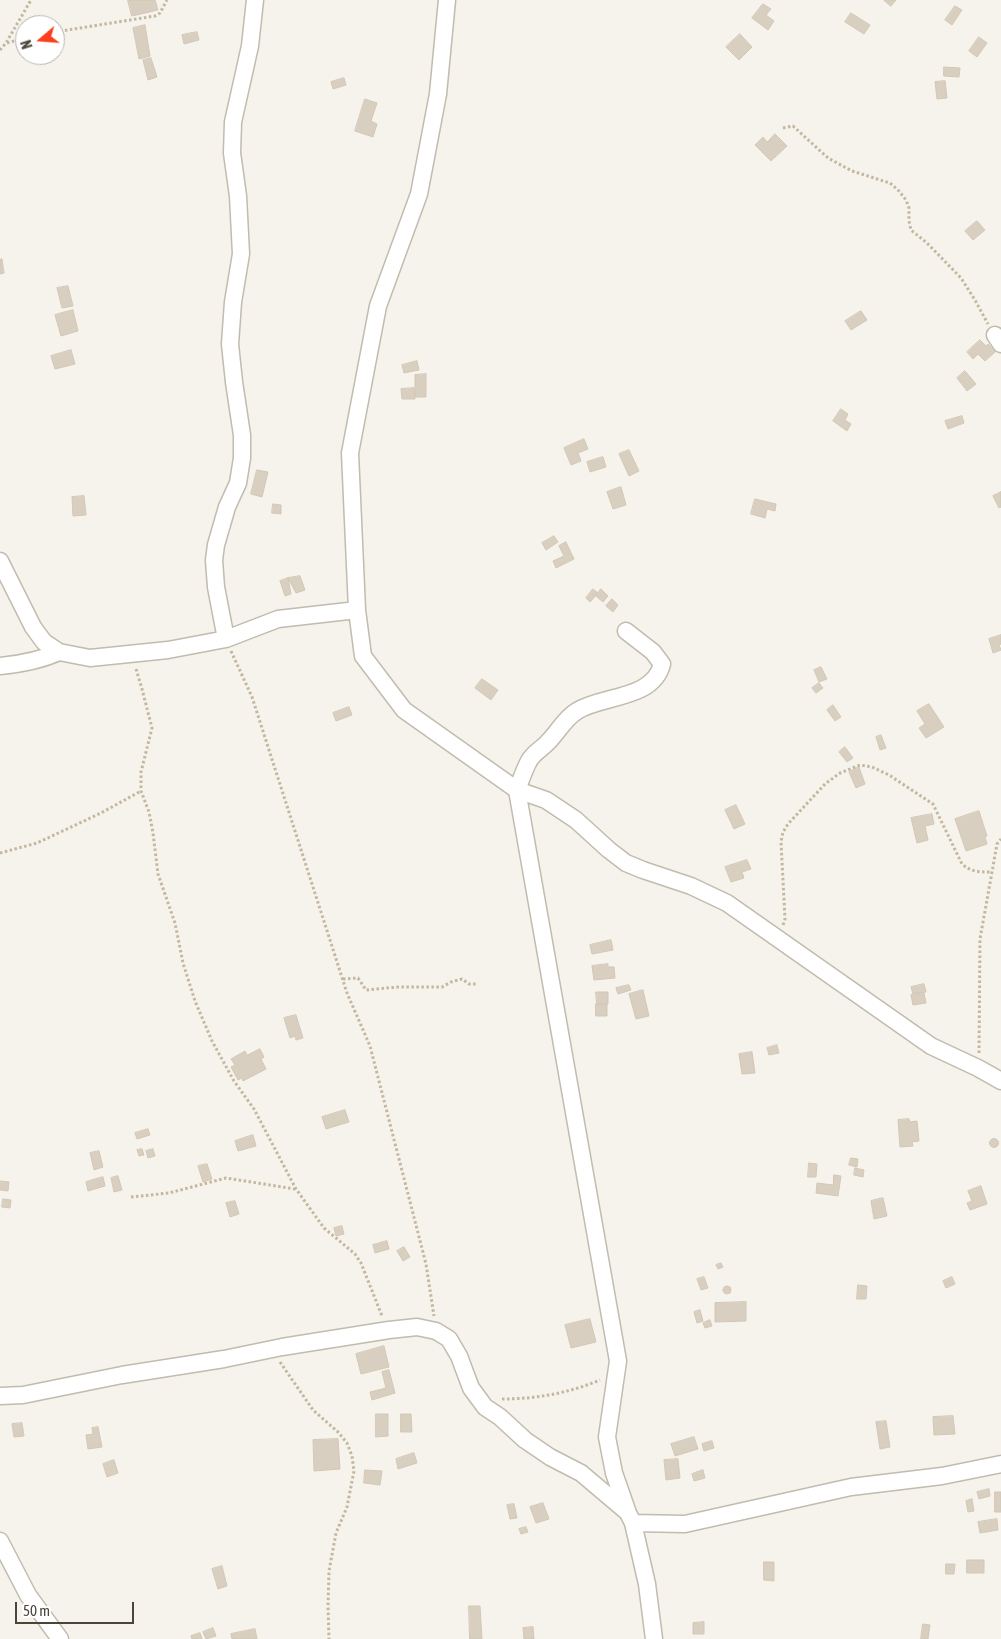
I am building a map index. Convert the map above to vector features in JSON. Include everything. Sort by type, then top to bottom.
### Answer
[{"type":"street","points":[[226,639],[216,587],[214,560],[216,544],[227,507],[238,483],[242,458],[242,435],[230,344],[241,254],[238,196],[232,153],[233,122],[250,46],[255,0]]},
{"type":"street","points":[[447,0],[438,94],[419,194],[378,306],[350,453],[357,610],[363,656],[404,710],[518,790],[546,800],[576,820],[626,863],[691,886],[727,903],[931,1046],[1001,1081]]},
{"type":"street","points":[[0,561],[33,628],[44,642],[59,652],[90,658],[168,650],[226,639],[278,619],[357,610]]},
{"type":"street","points":[[626,631],[653,652],[662,664],[661,670],[642,689],[578,710],[566,720],[549,742],[530,760],[518,790],[618,1361],[607,1438],[614,1473],[631,1518],[647,1584],[654,1639]]},
{"type":"street","points":[[0,666],[27,664],[59,652]]},
{"type":"street","points":[[0,1396],[23,1395],[122,1375],[389,1330],[417,1327],[436,1331],[449,1339],[459,1356],[471,1388],[485,1407],[500,1417],[525,1440],[550,1457],[581,1473],[631,1518],[685,1524],[851,1487],[942,1476],[1001,1464]]},
{"type":"street","points":[[0,1541],[28,1595],[60,1639]]},
{"type":"path","points":[[0,50],[31,0]]},
{"type":"path","points":[[65,30],[155,16],[160,14],[167,0]]},
{"type":"path","points":[[6,43],[15,41]]},
{"type":"path","points":[[783,128],[793,126],[828,158],[852,170],[890,182],[906,200],[909,208],[911,230],[927,243],[961,278],[998,339]]},
{"type":"path","points":[[226,639],[252,697],[343,979],[370,1046],[426,1264],[436,1331]]},
{"type":"path","points":[[130,654],[142,689],[152,728],[140,772],[141,790],[149,812],[158,874],[175,923],[183,963],[195,1001],[212,1041],[234,1081],[258,1116],[296,1189],[324,1228],[355,1254],[361,1263],[379,1310],[389,1330]]},
{"type":"path","points":[[780,941],[785,920],[782,832],[825,784],[840,773],[860,765],[872,767],[889,775],[933,804],[962,864],[974,872],[991,872]]},
{"type":"path","points":[[0,853],[37,844],[101,813],[141,790]]},
{"type":"path","points":[[978,1068],[980,939],[991,872],[997,844],[1001,839]]},
{"type":"path","points":[[343,979],[358,978],[366,990],[398,987],[442,987],[462,979],[469,984],[477,984]]},
{"type":"path","points":[[131,1196],[169,1193],[226,1178],[296,1189]]},
{"type":"path","points":[[270,1350],[313,1410],[338,1432],[352,1456],[354,1471],[347,1507],[336,1533],[329,1571],[329,1639]]},
{"type":"path","points":[[480,1400],[527,1399],[580,1389],[617,1373]]},
{"type":"building","points":[[128,0],[155,0],[158,10],[132,16]]},
{"type":"building","points":[[884,0],[896,0],[891,6]]},
{"type":"building","points":[[763,4],[771,9],[766,15],[774,21],[768,30],[752,18]]},
{"type":"building","points":[[955,6],[962,10],[952,25],[945,20]]},
{"type":"building","points":[[851,13],[870,25],[864,34],[845,22]]},
{"type":"building","points":[[145,25],[150,56],[139,59],[133,28]]},
{"type":"building","points":[[197,32],[199,40],[184,44],[182,35]]},
{"type":"building","points":[[740,34],[752,47],[739,60],[726,47]]},
{"type":"building","points":[[979,37],[987,43],[977,57],[969,51]]},
{"type":"building","points":[[151,58],[157,77],[148,80],[143,60]]},
{"type":"building","points":[[944,67],[960,68],[959,77],[944,76]]},
{"type":"building","points":[[344,78],[346,85],[333,89],[331,82]]},
{"type":"building","points":[[945,81],[947,98],[937,99],[935,82]]},
{"type":"building","points":[[365,99],[377,103],[371,121],[377,124],[373,137],[355,131]]},
{"type":"building","points":[[775,134],[787,146],[771,161],[755,145],[763,137],[767,142]]},
{"type":"building","points":[[977,221],[985,230],[973,240],[965,231]]},
{"type":"building","points":[[2,259],[4,273],[0,274],[0,260]]},
{"type":"building","points":[[68,286],[73,306],[62,308],[57,288]]},
{"type":"building","points":[[73,310],[78,331],[61,336],[55,315]]},
{"type":"building","points":[[861,311],[867,320],[851,330],[845,321]]},
{"type":"building","points":[[980,340],[986,346],[988,344],[995,352],[985,361],[978,354],[973,359],[967,352]]},
{"type":"building","points":[[71,350],[75,364],[55,369],[51,356]]},
{"type":"building","points":[[417,361],[419,370],[404,373],[402,365]]},
{"type":"building","points":[[965,371],[976,384],[967,391],[957,378]]},
{"type":"building","points":[[426,374],[426,397],[415,397],[415,375]]},
{"type":"building","points":[[414,388],[415,399],[402,399],[401,389]]},
{"type":"building","points":[[841,409],[848,414],[845,420],[851,424],[847,431],[833,421]]},
{"type":"building","points":[[962,416],[964,423],[948,429],[945,421]]},
{"type":"building","points":[[584,439],[588,449],[578,453],[581,461],[571,465],[564,448]]},
{"type":"building","points":[[629,450],[639,471],[629,476],[619,454]]},
{"type":"building","points":[[603,457],[606,467],[590,472],[587,462]]},
{"type":"building","points":[[257,470],[268,472],[262,497],[251,494]]},
{"type":"building","points":[[621,487],[626,505],[613,509],[607,492]]},
{"type":"building","points":[[1001,492],[1001,507],[999,508],[993,496]]},
{"type":"building","points":[[84,496],[86,515],[73,516],[72,497]]},
{"type":"building","points":[[755,499],[776,504],[775,511],[767,509],[765,518],[751,514]]},
{"type":"building","points":[[273,504],[281,505],[281,514],[272,513]]},
{"type":"building","points":[[554,536],[558,542],[546,550],[542,543]]},
{"type":"building","points":[[566,542],[574,559],[556,568],[553,561],[564,556],[559,546]]},
{"type":"building","points":[[300,576],[305,590],[296,593],[288,578]]},
{"type":"building","points":[[288,578],[291,594],[285,596],[280,581]]},
{"type":"building","points":[[593,589],[598,593],[590,602],[586,598]]},
{"type":"building","points":[[601,589],[608,596],[603,602],[596,596]]},
{"type":"building","points":[[612,599],[618,605],[613,612],[606,606]]},
{"type":"building","points":[[1001,635],[1001,644],[999,645],[1001,650],[993,653],[989,639]]},
{"type":"building","points":[[821,667],[827,679],[819,682],[814,670]]},
{"type":"building","points":[[482,679],[498,690],[491,700],[475,688]]},
{"type":"building","points":[[819,683],[823,688],[816,693],[812,688]]},
{"type":"building","points":[[929,704],[944,727],[926,738],[919,728],[925,724],[917,711]]},
{"type":"building","points":[[833,705],[841,717],[835,721],[827,710]]},
{"type":"building","points":[[349,707],[352,715],[336,721],[333,713]]},
{"type":"building","points":[[881,735],[886,748],[880,750],[876,737]]},
{"type":"building","points":[[845,747],[853,758],[847,762],[839,752]]},
{"type":"building","points":[[859,767],[865,784],[856,788],[849,772]]},
{"type":"building","points":[[736,805],[745,824],[734,829],[725,810]]},
{"type":"building","points":[[979,811],[987,836],[985,837],[987,844],[966,851],[955,819]]},
{"type":"building","points":[[932,814],[934,824],[925,826],[928,840],[917,843],[911,818]]},
{"type":"building","points":[[747,860],[751,869],[742,872],[744,878],[731,882],[725,867]]},
{"type":"building","points":[[611,940],[613,950],[592,954],[590,945]]},
{"type":"building","points":[[608,964],[608,967],[614,967],[615,978],[594,980],[592,966]]},
{"type":"building","points":[[924,984],[926,992],[913,994],[911,987]]},
{"type":"building","points":[[629,985],[631,990],[618,994],[616,988]]},
{"type":"building","points":[[643,990],[649,1016],[636,1019],[629,994]]},
{"type":"building","points":[[596,992],[608,992],[608,1004],[597,1004]]},
{"type":"building","points":[[924,993],[926,1003],[913,1005],[911,995]]},
{"type":"building","points":[[596,1004],[607,1004],[607,1016],[596,1016]]},
{"type":"building","points":[[296,1015],[303,1038],[296,1040],[295,1036],[290,1038],[284,1018]]},
{"type":"building","points":[[777,1045],[779,1053],[769,1055],[767,1048]]},
{"type":"building","points":[[260,1049],[264,1057],[261,1059],[266,1069],[243,1081],[242,1078],[238,1080],[231,1067],[235,1065],[231,1059],[245,1051],[247,1055]]},
{"type":"building","points":[[752,1052],[755,1073],[742,1074],[739,1054]]},
{"type":"building","points":[[345,1110],[349,1122],[326,1129],[322,1117]]},
{"type":"building","points":[[909,1119],[910,1122],[917,1121],[919,1141],[912,1142],[913,1146],[900,1147],[898,1120]]},
{"type":"building","points":[[148,1129],[150,1135],[137,1139],[135,1133]]},
{"type":"building","points":[[253,1135],[256,1146],[238,1151],[235,1141]]},
{"type":"building","points":[[994,1139],[998,1143],[994,1147],[990,1143]]},
{"type":"building","points":[[142,1149],[144,1155],[139,1156],[137,1150]]},
{"type":"building","points":[[153,1149],[155,1156],[148,1158],[146,1151]]},
{"type":"building","points":[[99,1151],[103,1167],[94,1170],[90,1153]]},
{"type":"building","points":[[851,1158],[858,1159],[857,1167],[849,1165]]},
{"type":"building","points":[[809,1163],[817,1164],[816,1177],[808,1177]]},
{"type":"building","points":[[207,1164],[212,1179],[203,1182],[198,1166]]},
{"type":"building","points":[[855,1168],[864,1170],[863,1177],[854,1175]]},
{"type":"building","points":[[834,1175],[841,1176],[838,1196],[816,1193],[817,1183],[833,1185]]},
{"type":"building","points":[[118,1176],[122,1190],[114,1192],[111,1178]]},
{"type":"building","points":[[103,1177],[105,1186],[88,1191],[86,1182]]},
{"type":"building","points":[[0,1181],[9,1182],[8,1191],[0,1190]]},
{"type":"building","points":[[981,1186],[987,1204],[970,1210],[967,1203],[972,1201],[968,1191]]},
{"type":"building","points":[[883,1198],[887,1216],[874,1219],[871,1201]]},
{"type":"building","points":[[3,1199],[11,1200],[10,1208],[2,1207]]},
{"type":"building","points":[[235,1201],[239,1214],[230,1217],[226,1203]]},
{"type":"building","points":[[342,1226],[344,1234],[336,1236],[334,1228]]},
{"type":"building","points":[[387,1241],[389,1249],[375,1253],[373,1245]]},
{"type":"building","points":[[404,1247],[410,1257],[403,1261],[397,1251]]},
{"type":"building","points":[[721,1263],[723,1267],[718,1269],[716,1265]]},
{"type":"building","points":[[704,1277],[708,1288],[701,1290],[697,1279]]},
{"type":"building","points":[[952,1277],[955,1284],[946,1288],[943,1281]]},
{"type":"building","points":[[858,1285],[867,1286],[866,1299],[857,1299]]},
{"type":"building","points":[[727,1286],[731,1290],[727,1294],[723,1290]]},
{"type":"building","points":[[746,1302],[746,1321],[715,1322],[715,1303]]},
{"type":"building","points":[[700,1310],[703,1321],[697,1323],[694,1312]]},
{"type":"building","points":[[590,1319],[596,1342],[571,1348],[565,1325]]},
{"type":"building","points":[[710,1320],[712,1326],[705,1328],[703,1323]]},
{"type":"building","points":[[384,1346],[389,1367],[361,1374],[356,1354]]},
{"type":"building","points":[[389,1370],[395,1393],[372,1400],[370,1392],[386,1388],[382,1372]]},
{"type":"building","points":[[376,1414],[388,1414],[388,1436],[376,1437]]},
{"type":"building","points":[[401,1414],[411,1414],[412,1432],[401,1432]]},
{"type":"building","points":[[953,1416],[955,1434],[934,1435],[933,1417]]},
{"type":"building","points":[[886,1421],[890,1447],[880,1449],[876,1422]]},
{"type":"building","points":[[22,1423],[24,1436],[14,1437],[12,1424]]},
{"type":"building","points":[[98,1427],[102,1447],[88,1449],[86,1435],[93,1434],[92,1428]]},
{"type":"building","points":[[694,1437],[698,1449],[675,1456],[671,1444]]},
{"type":"building","points":[[338,1439],[340,1469],[314,1471],[313,1440]]},
{"type":"building","points":[[712,1441],[714,1448],[704,1451],[702,1444]]},
{"type":"building","points":[[414,1453],[417,1463],[398,1469],[396,1459]]},
{"type":"building","points":[[678,1459],[680,1478],[666,1480],[664,1460]]},
{"type":"building","points":[[114,1460],[118,1473],[107,1477],[103,1464]]},
{"type":"building","points":[[365,1470],[382,1471],[380,1485],[364,1483]]},
{"type":"building","points":[[703,1470],[705,1478],[694,1481],[692,1474]]},
{"type":"building","points":[[989,1489],[990,1496],[979,1499],[977,1492]]},
{"type":"building","points":[[995,1492],[1001,1492],[1001,1512],[995,1512]]},
{"type":"building","points":[[972,1499],[974,1511],[968,1512],[966,1501]]},
{"type":"building","points":[[543,1503],[549,1519],[536,1523],[530,1507]]},
{"type":"building","points":[[514,1504],[517,1518],[510,1519],[507,1505]]},
{"type":"building","points":[[997,1519],[998,1530],[980,1533],[978,1522]]},
{"type":"building","points":[[526,1527],[528,1532],[521,1534],[519,1529]]},
{"type":"building","points":[[967,1560],[984,1560],[984,1573],[967,1573]]},
{"type":"building","points":[[764,1562],[774,1562],[774,1581],[764,1580]]},
{"type":"building","points":[[946,1564],[955,1564],[954,1574],[946,1574]]},
{"type":"building","points":[[222,1566],[227,1586],[218,1589],[212,1569]]},
{"type":"building","points":[[469,1606],[480,1606],[482,1639],[470,1639]]},
{"type":"building","points":[[704,1622],[704,1634],[693,1634],[693,1623]]},
{"type":"building","points":[[923,1624],[930,1625],[928,1639],[921,1639]]},
{"type":"building","points":[[533,1627],[534,1639],[524,1639],[523,1628]]},
{"type":"building","points":[[213,1628],[216,1636],[206,1639],[203,1632]]},
{"type":"building","points":[[255,1629],[257,1639],[232,1639],[231,1634]]},
{"type":"building","points":[[200,1633],[202,1639],[192,1639],[191,1636]]}]
